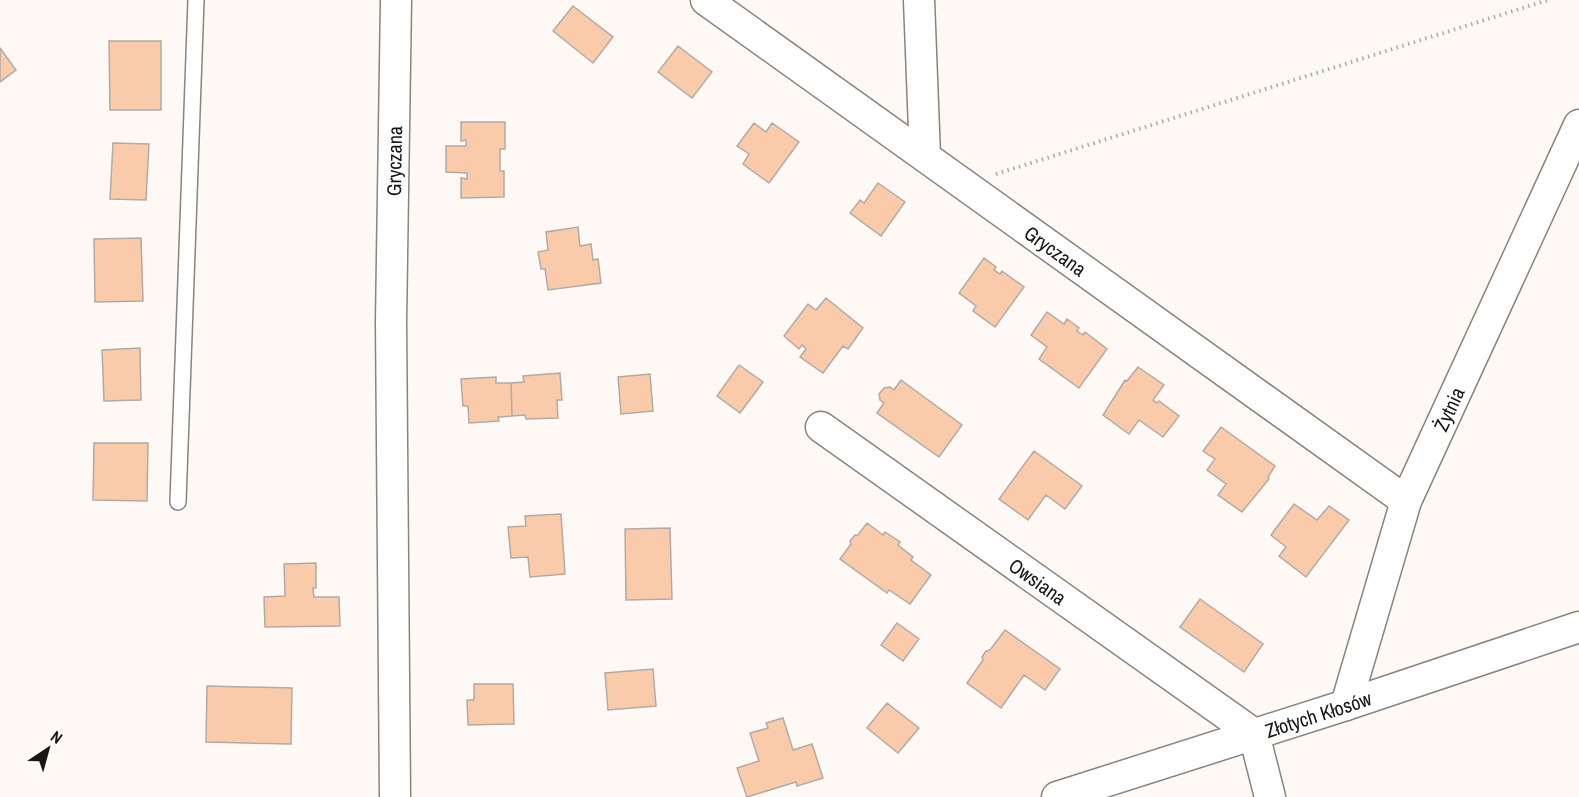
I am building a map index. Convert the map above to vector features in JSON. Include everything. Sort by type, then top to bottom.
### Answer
[{"type":"street","name":"Gryczana","points":[[395,797],[391,322],[396,0]]},
{"type":"street","name":"Gryczana","points":[[706,0],[1406,501]]},
{"type":"street","points":[[919,0],[925,156]]},
{"type":"street","name":"Żytnia","points":[[1346,705],[1406,501],[1579,125]]},
{"type":"street","name":"Owsiana","points":[[821,427],[1254,734]]},
{"type":"street","name":"Złotych Kłosów","points":[[1057,797],[1346,705],[1579,627]]},
{"type":"street","points":[[1254,734],[1270,797]]},
{"type":"lane","points":[[178,502],[196,0]]},
{"type":"path","points":[[964,184],[1548,0]]},
{"type":"building","points":[[573,6],[613,37],[593,63],[553,31]]},
{"type":"building","points":[[109,41],[161,41],[161,110],[110,110]]},
{"type":"building","points":[[678,46],[712,72],[692,98],[658,72]]},
{"type":"building","points":[[0,48],[16,70],[0,82]]},
{"type":"building","points":[[461,122],[505,122],[505,149],[500,149],[500,171],[504,171],[504,197],[461,198],[461,178],[467,179],[467,173],[446,172],[446,146],[466,146],[466,140],[461,141]]},
{"type":"building","points":[[754,123],[766,132],[772,123],[799,142],[769,183],[743,164],[749,154],[737,146]]},
{"type":"building","points":[[113,143],[149,144],[146,200],[110,199]]},
{"type":"building","points":[[878,183],[905,202],[881,236],[850,213],[860,200],[864,203]]},
{"type":"building","points":[[578,227],[580,246],[591,244],[593,260],[598,259],[601,283],[548,290],[545,269],[541,269],[538,252],[548,250],[546,232]]},
{"type":"building","points":[[141,238],[143,301],[95,302],[94,239]]},
{"type":"building","points":[[984,258],[996,267],[994,270],[1000,274],[1002,271],[1024,287],[995,327],[973,311],[976,306],[959,293]]},
{"type":"building","points":[[826,298],[863,328],[848,349],[843,346],[823,373],[800,357],[806,349],[802,345],[799,349],[784,336],[808,304],[816,310]]},
{"type":"building","points":[[1047,312],[1064,324],[1067,319],[1079,328],[1077,331],[1083,335],[1085,332],[1107,349],[1079,388],[1039,359],[1047,347],[1031,335]]},
{"type":"building","points":[[140,348],[141,400],[104,401],[102,350]]},
{"type":"building","points":[[739,365],[763,382],[740,413],[717,396]]},
{"type":"building","points":[[1138,367],[1164,385],[1153,400],[1157,403],[1159,401],[1179,416],[1163,437],[1139,420],[1129,434],[1103,415],[1125,380],[1127,381]]},
{"type":"building","points":[[560,373],[562,400],[557,400],[558,418],[526,419],[525,415],[512,416],[511,383],[524,382],[523,376]]},
{"type":"building","points":[[650,374],[653,411],[621,414],[618,377]]},
{"type":"building","points":[[496,377],[496,383],[511,383],[512,416],[498,417],[499,421],[469,423],[468,406],[463,406],[461,379]]},
{"type":"building","points":[[901,380],[962,425],[939,457],[877,413],[884,403],[880,400],[879,394],[884,388],[890,387],[894,390]]},
{"type":"building","points":[[1221,427],[1275,466],[1269,479],[1242,512],[1218,495],[1226,484],[1207,470],[1215,459],[1203,451]]},
{"type":"building","points":[[94,443],[148,443],[147,501],[93,500]]},
{"type":"building","points":[[1034,451],[1082,486],[1065,509],[1046,495],[1028,520],[999,499]]},
{"type":"building","points":[[1294,504],[1317,520],[1329,506],[1349,520],[1306,577],[1279,556],[1286,547],[1271,535]]},
{"type":"building","points":[[561,514],[565,574],[530,577],[528,557],[511,558],[508,527],[526,526],[525,516]]},
{"type":"building","points":[[867,523],[883,535],[885,532],[900,542],[898,545],[913,557],[911,560],[931,575],[910,604],[889,590],[887,593],[840,559],[851,544],[850,541]]},
{"type":"building","points":[[670,528],[672,599],[626,600],[625,529]]},
{"type":"building","points":[[316,563],[314,597],[339,597],[340,626],[265,627],[264,597],[285,596],[284,564]]},
{"type":"building","points":[[1200,599],[1263,644],[1244,672],[1180,627]]},
{"type":"building","points":[[897,623],[919,639],[903,661],[881,645]]},
{"type":"building","points":[[1005,630],[1060,669],[1045,690],[1024,675],[1001,708],[967,683],[983,660],[982,657],[986,651],[990,650]]},
{"type":"building","points":[[653,669],[656,706],[608,710],[605,673]]},
{"type":"building","points":[[474,684],[513,684],[514,724],[468,725],[467,700],[474,700]]},
{"type":"building","points":[[207,686],[292,688],[291,744],[206,742]]},
{"type":"building","points":[[887,703],[919,728],[898,753],[867,728]]},
{"type":"building","points":[[783,718],[793,750],[812,744],[823,778],[797,786],[796,782],[747,797],[737,768],[759,761],[750,733],[768,728],[766,723]]}]
